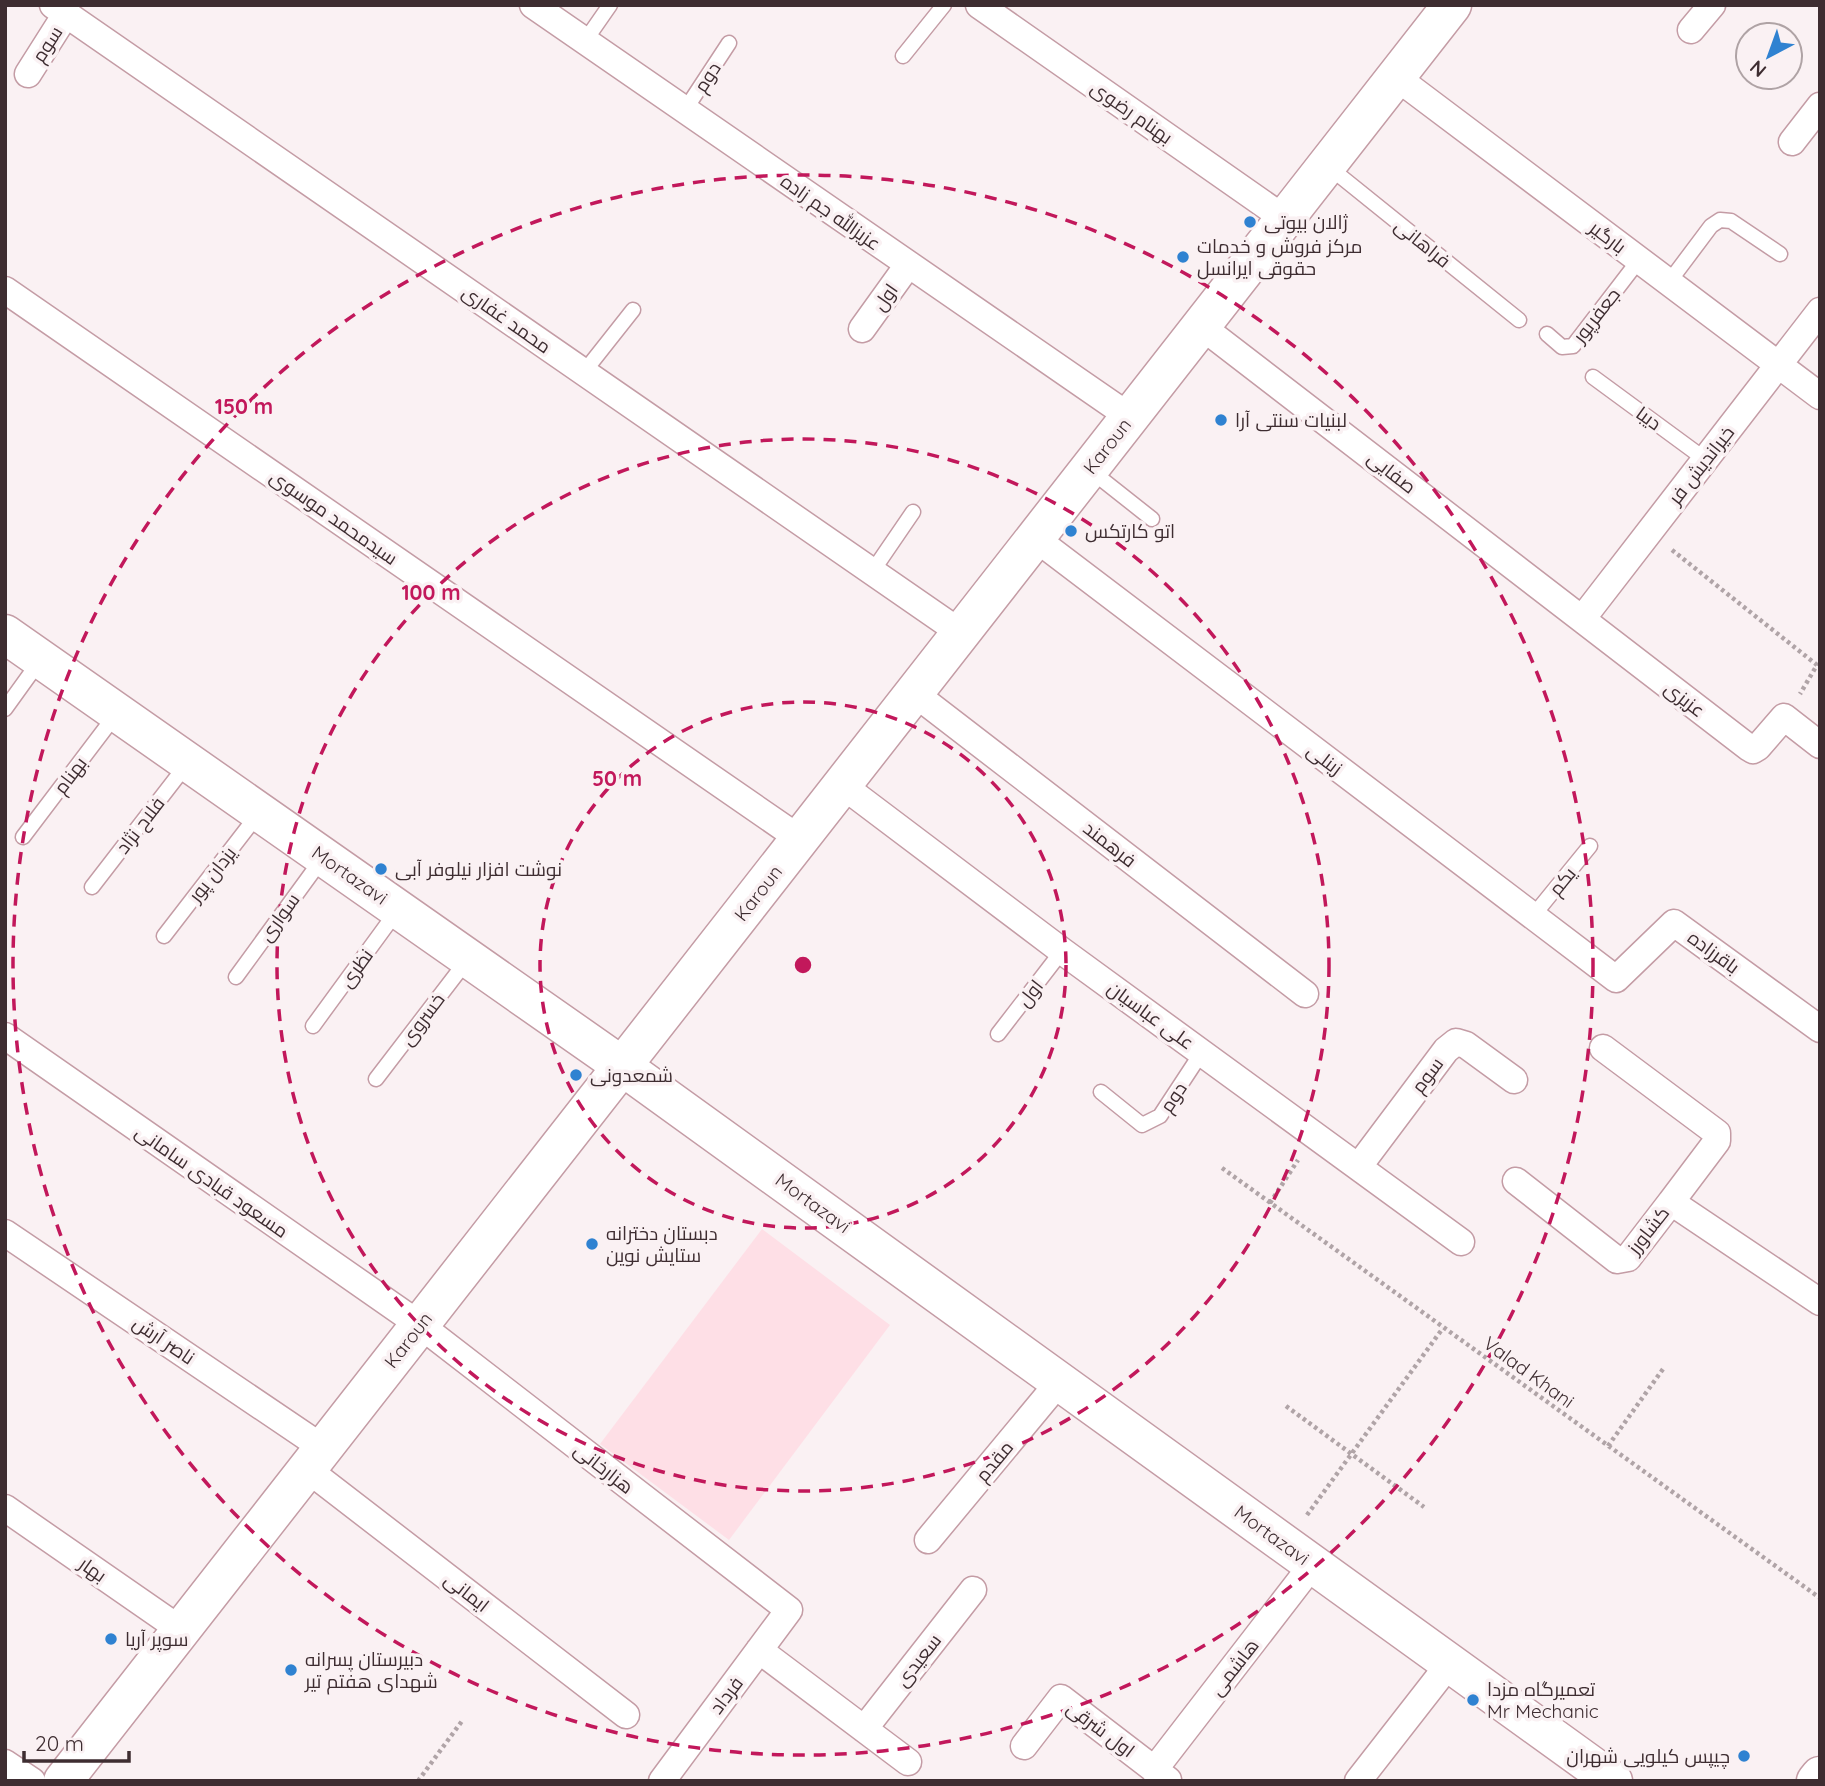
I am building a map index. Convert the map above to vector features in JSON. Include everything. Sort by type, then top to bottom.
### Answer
[{"type":"main road","name":"Karoun","points":[[64,1781],[1452,5]]},
{"type":"main road","name":"Mortazavi","points":[[5,634],[622,1066],[1614,1781]]},
{"type":"main road","points":[[1816,1781],[1820,1776]]},
{"type":"street","name":"عزیزالله جم زاده","points":[[533,5],[1130,417]]},
{"type":"street","name":"بهنام رضوی","points":[[979,5],[1285,219]]},
{"type":"street","points":[[1691,30],[1712,5]]},
{"type":"street","name":"سوم","points":[[28,74],[60,10]]},
{"type":"street","name":"محمد غفاری","points":[[60,10],[961,633]]},
{"type":"street","name":"بارگیر","points":[[1396,77],[1820,396]]},
{"type":"street","points":[[1792,142],[1820,106]]},
{"type":"street","name":"اول","points":[[862,329],[908,265]]},
{"type":"street","name":"سیدمحمد موسوی","points":[[5,290],[800,839]]},
{"type":"street","name":"خیراندیش فر","points":[[1582,619],[1820,311]]},
{"type":"street","name":"صفایی","points":[[1201,326],[1582,619]]},
{"type":"street","name":"زینلی","points":[[1035,538],[1616,979]]},
{"type":"street","name":"عزیزی","points":[[1582,619],[1753,750],[1784,717]]},
{"type":"street","name":"فرهمند","points":[[914,693],[1305,995]]},
{"type":"street","points":[[1784,717],[1820,745]]},
{"type":"street","name":"علی عباسیان","points":[[842,785],[1062,951],[1461,1242]]},
{"type":"street","name":"باقرزاده","points":[[1616,979],[1674,923],[1820,1029]]},
{"type":"street","name":"مسعود قبادی سامانی","points":[[5,1036],[420,1325]]},
{"type":"street","name":"سوم","points":[[1359,1166],[1446,1050],[1456,1042],[1466,1045],[1514,1080]]},
{"type":"street","points":[[1603,1048],[1717,1133],[1717,1141],[1671,1202]]},
{"type":"street","name":"کشاورز","points":[[1516,1181],[1617,1260],[1628,1258],[1671,1202],[1820,1302]]},
{"type":"street","name":"ناصر آرش","points":[[5,1233],[315,1459]]},
{"type":"street","name":"هزارخانی","points":[[420,1325],[789,1610]]},
{"type":"street","name":"مقدم","points":[[928,1540],[1060,1381]]},
{"type":"street","name":"ایمانی","points":[[315,1459],[626,1715]]},
{"type":"street","name":"بهار","points":[[5,1508],[181,1630]]},
{"type":"street","name":"هاشمی","points":[[1162,1775],[1299,1554]]},
{"type":"street","name":"سعیدی","points":[[863,1729],[973,1590]]},
{"type":"street","name":"فرداد","points":[[670,1778],[789,1610]]},
{"type":"street","points":[[759,1650],[908,1762]]},
{"type":"street","points":[[1358,1781],[1450,1663]]},
{"type":"street","name":"اول شرقی","points":[[1024,1746],[1061,1698],[1162,1775]]},
{"type":"street","points":[[5,1763],[32,1781]]},
{"type":"lane","points":[[585,41],[610,5]]},
{"type":"lane","points":[[903,56],[944,5]]},
{"type":"lane","name":"دوم","points":[[685,110],[729,43]]},
{"type":"lane","name":"فراهانی","points":[[1327,165],[1518,320]]},
{"type":"lane","points":[[1669,282],[1711,226],[1720,220],[1731,222],[1780,254]]},
{"type":"lane","name":"جعفرپور","points":[[1547,334],[1562,347],[1573,346],[1639,260]]},
{"type":"lane","points":[[584,373],[633,310]]},
{"type":"lane","name":"دیبا","points":[[1593,377],[1706,460]]},
{"type":"lane","points":[[1089,469],[1152,519]]},
{"type":"lane","points":[[872,572],[913,512]]},
{"type":"lane","points":[[5,709],[41,659]]},
{"type":"lane","name":"بهنام","points":[[23,837],[117,712]]},
{"type":"lane","name":"فلاح نژاد","points":[[92,887],[189,762]]},
{"type":"lane","name":"یزدان پور","points":[[164,936],[260,812]]},
{"type":"lane","name":"یکم","points":[[1533,916],[1590,846]]},
{"type":"lane","name":"سواری","points":[[236,977],[323,858]]},
{"type":"lane","name":"نظری","points":[[313,1026],[399,909]]},
{"type":"lane","name":"اول","points":[[998,1034],[1062,951]]},
{"type":"lane","name":"خسروی","points":[[376,1079],[468,958]]},
{"type":"lane","name":"دوم","points":[[1101,1092],[1142,1125],[1152,1122],[1160,1116],[1202,1052]]},
{"type":"path","points":[[1649,532],[1817,665],[1815,673],[1784,717]]},
{"type":"path","points":[[1270,1203],[1315,1134]]},
{"type":"path","name":"Valad Khani","points":[[1222,1168],[1820,1598]]},
{"type":"path","points":[[1299,1554],[1352,1454],[1443,1328]]},
{"type":"path","points":[[1608,1446],[1663,1370]]},
{"type":"path","points":[[1286,1406],[1424,1507]]},
{"type":"path","points":[[418,1781],[461,1721]]},
{"type":"shaded area","points":[[762,1229],[890,1325],[729,1540],[600,1444]]},
{"type":"place","name":"ژالان بیوتی","points":[[1250,222]]},
{"type":"place","name":"مرکز فروش و خدمات حقوقی ایرانسل","points":[[1183,257]]},
{"type":"place","name":"لبنیات سنتی آرا","points":[[1221,420]]},
{"type":"place","name":"اتو کارتکس","points":[[1071,531]]},
{"type":"place","name":"نوشت افزار نیلوفر آبی","points":[[381,869]]},
{"type":"place","name":"شمعدونی","points":[[576,1075]]},
{"type":"place","name":"دبستان دخترانه ستایش نوین","points":[[592,1244]]},
{"type":"place","name":"سوپر آریا","points":[[111,1639]]},
{"type":"place","name":"دبیرستان پسرانه شهدای هفتم تیر","points":[[291,1670]]},
{"type":"place","name":"تعمیرگاه مزدا Mr Mechanic","points":[[1473,1700]]},
{"type":"place","name":"چیپس کیلویی شهران","points":[[1744,1756]]}]
